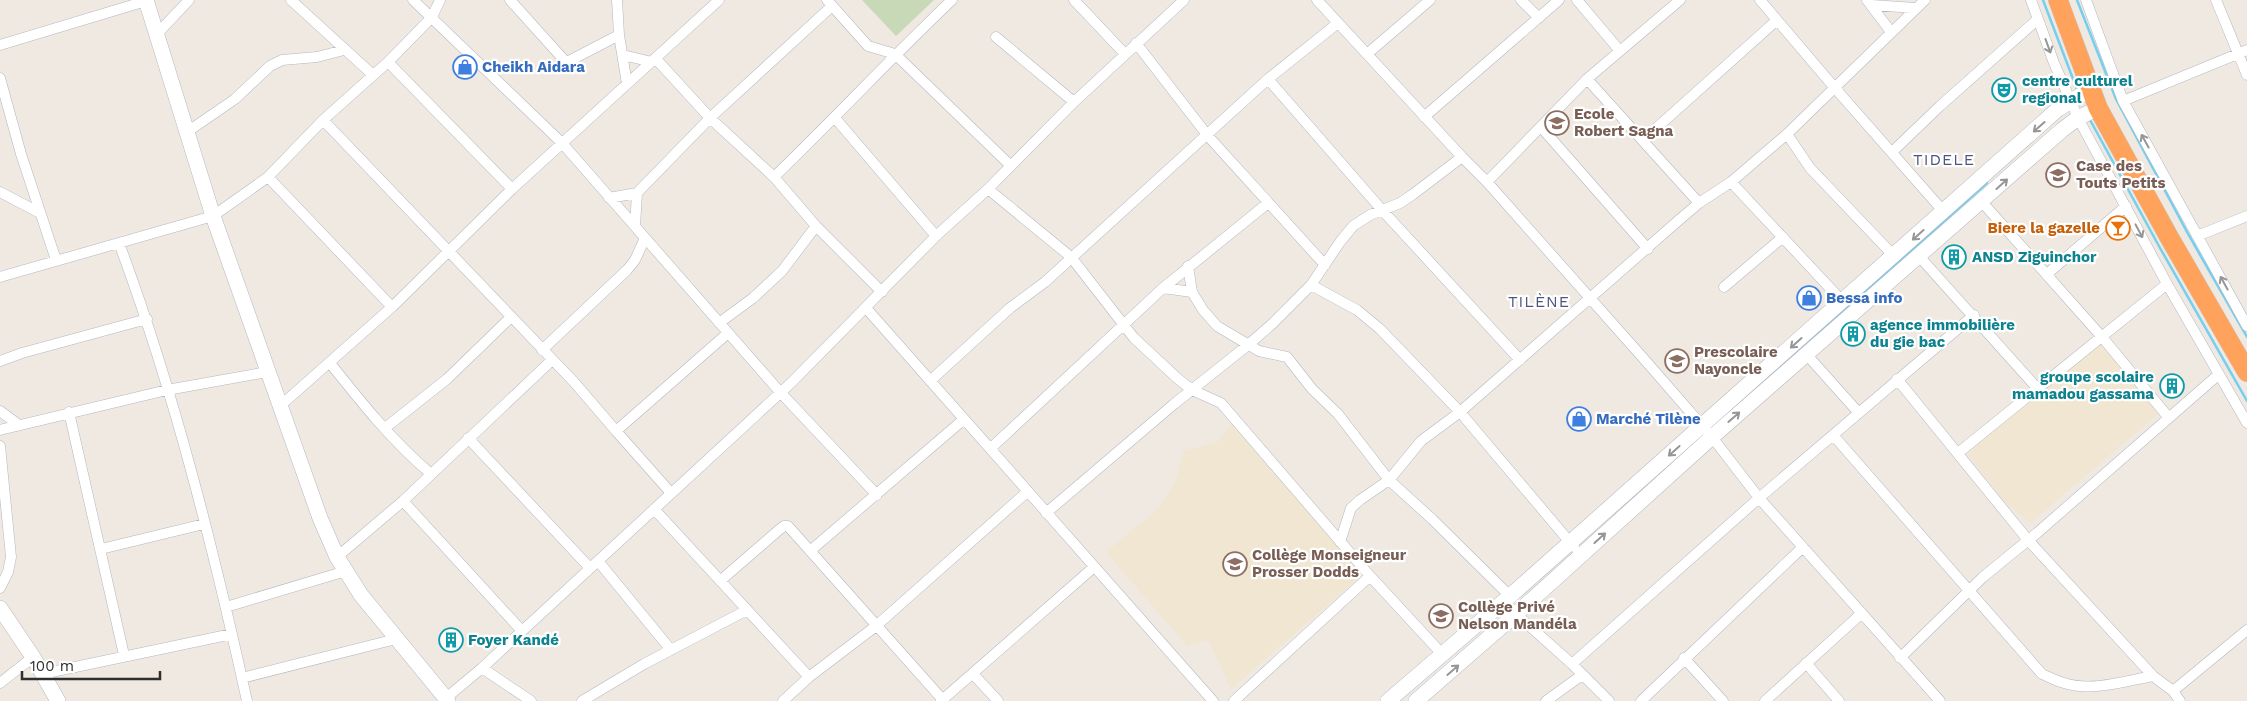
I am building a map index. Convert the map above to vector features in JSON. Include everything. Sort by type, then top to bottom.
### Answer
[{"type":"highway","points":[[2058,0],[2079,96],[2086,114],[2169,237],[2247,372]]},
{"type":"street","points":[[0,45],[146,0],[213,216],[320,518],[337,557],[346,571],[396,639],[447,699],[780,392],[936,236],[988,190],[1074,102],[1184,0]]},
{"type":"street","points":[[156,35],[189,0]]},
{"type":"street","points":[[291,0],[373,75]]},
{"type":"street","points":[[413,0],[562,143],[780,392],[877,495]]},
{"type":"street","points":[[0,277],[213,216],[268,177],[323,120],[388,62],[432,17],[440,0]]},
{"type":"street","points":[[510,0],[565,61],[569,61],[619,35]]},
{"type":"street","points":[[617,0],[619,35],[627,84]]},
{"type":"street","points":[[280,406],[330,364],[392,307],[512,189],[719,0]]},
{"type":"street","points":[[774,177],[835,118],[895,54],[952,0]]},
{"type":"street","points":[[1074,0],[1124,54]]},
{"type":"street","points":[[1317,0],[1424,117],[1487,182],[1591,298],[1707,432],[1759,498],[1940,701]]},
{"type":"street","points":[[1367,54],[1430,0]]},
{"type":"street","points":[[1521,0],[1539,18]]},
{"type":"street","points":[[1424,117],[1559,0]]},
{"type":"street","points":[[1577,0],[1620,51]]},
{"type":"street","points":[[1487,182],[1587,79],[1680,0]]},
{"type":"street","points":[[1760,0],[1944,212]]},
{"type":"street","points":[[1340,542],[1351,508],[1389,480],[1421,441],[1460,412],[1699,203],[1731,182],[1787,134],[1925,0]]},
{"type":"street","points":[[1421,700],[1582,554],[1843,302],[2030,134],[2079,96],[2038,19],[2031,0]]},
{"type":"street","points":[[2099,0],[2087,2],[2123,101],[2198,236],[2243,309],[2247,326]]},
{"type":"street","points":[[2216,0],[2243,52],[2247,75]]},
{"type":"street","points":[[609,198],[637,193],[710,118],[830,3],[868,46],[895,54],[1011,166]]},
{"type":"street","points":[[1870,3],[1915,8]]},
{"type":"street","points":[[1870,3],[1891,32]]},
{"type":"street","points":[[1892,152],[1940,106],[2038,19]]},
{"type":"street","points":[[1643,140],[1777,20]]},
{"type":"street","points":[[930,381],[1010,308],[1044,282],[1208,136],[1268,79],[1338,23]]},
{"type":"street","points":[[996,37],[1074,102]]},
{"type":"street","points":[[1136,43],[1208,136],[1324,265]]},
{"type":"street","points":[[188,132],[235,99],[270,66],[282,60],[317,58],[344,50]]},
{"type":"street","points":[[2123,101],[2243,52]]},
{"type":"street","points":[[623,55],[654,61],[710,118],[774,177],[816,226],[882,292]]},
{"type":"street","points":[[388,62],[512,189]]},
{"type":"street","points":[[0,78],[21,154],[56,260]]},
{"type":"street","points":[[1268,79],[1382,210],[1520,360]]},
{"type":"street","points":[[1587,79],[1699,203]]},
{"type":"street","points":[[1388,701],[1570,543],[1707,432],[1807,355],[1918,255],[2086,114],[2126,206],[2167,284],[2247,423]]},
{"type":"street","points":[[835,118],[936,236]]},
{"type":"street","points":[[323,120],[552,360],[671,493]]},
{"type":"street","points":[[1541,127],[1648,249]]},
{"type":"street","points":[[1787,134],[1810,168],[1894,256]]},
{"type":"street","points":[[1046,514],[1192,390],[1248,346],[1311,285],[1353,226],[1370,215],[1412,195],[1462,157]]},
{"type":"street","points":[[268,177],[392,307]]},
{"type":"street","points":[[1731,182],[1843,302]]},
{"type":"street","points":[[988,190],[1071,257],[1134,338],[1192,390],[1221,403],[1370,576],[1443,654]]},
{"type":"street","points":[[0,192],[40,213]]},
{"type":"street","points":[[634,226],[637,193]]},
{"type":"street","points":[[1982,202],[2102,337],[2169,418]]},
{"type":"street","points":[[991,448],[1163,288],[1268,203]]},
{"type":"street","points":[[2047,274],[2126,206]]},
{"type":"street","points":[[2198,236],[2247,216]]},
{"type":"street","points":[[720,323],[753,298],[782,271],[816,226]]},
{"type":"street","points":[[1724,287],[1783,237]]},
{"type":"street","points":[[542,350],[627,270],[635,260],[645,238]]},
{"type":"street","points":[[119,243],[148,319],[168,390],[226,606],[247,701]]},
{"type":"street","points":[[1918,255],[1974,315],[2037,388]]},
{"type":"street","points":[[1188,266],[1192,292],[1203,310],[1217,326],[1259,351],[1287,357],[1312,389],[1338,414],[1389,480],[1432,519],[1510,596]]},
{"type":"street","points":[[1958,453],[2167,284]]},
{"type":"street","points":[[1311,285],[1357,310],[1380,329],[1460,412],[1570,543],[1582,554]]},
{"type":"street","points":[[1163,288],[1192,292]]},
{"type":"street","points":[[866,308],[1213,701]]},
{"type":"street","points":[[1572,664],[1858,412],[1974,315]]},
{"type":"street","points":[[385,428],[447,379],[510,318]]},
{"type":"street","points":[[0,361],[22,353],[148,319]]},
{"type":"street","points":[[616,431],[728,333]]},
{"type":"street","points":[[1807,355],[1858,412]]},
{"type":"street","points":[[337,557],[403,500],[552,360]]},
{"type":"street","points":[[330,364],[410,457],[430,474]]},
{"type":"street","points":[[0,430],[69,412],[168,390],[267,372]]},
{"type":"street","points":[[1900,658],[1970,590],[2218,374]]},
{"type":"street","points":[[1897,379],[2028,540],[2153,676],[2173,691],[2180,701]]},
{"type":"street","points":[[0,411],[19,425]]},
{"type":"street","points":[[69,412],[124,655]]},
{"type":"street","points":[[810,552],[964,420]]},
{"type":"street","points":[[1833,435],[2042,674],[2064,684],[2084,686],[2111,684],[2153,676]]},
{"type":"street","points":[[468,438],[594,564],[671,650]]},
{"type":"street","points":[[0,446],[11,557],[8,572],[0,588]]},
{"type":"street","points":[[782,701],[809,677],[876,626],[1028,492]]},
{"type":"street","points":[[403,500],[522,631]]},
{"type":"street","points":[[654,509],[809,677]]},
{"type":"street","points":[[101,549],[204,524]]},
{"type":"street","points":[[720,581],[784,526],[788,526],[942,700],[1094,567]]},
{"type":"street","points":[[1641,701],[1684,658],[1803,547]]},
{"type":"street","points":[[226,606],[346,571]]},
{"type":"street","points":[[1234,701],[1370,576]]},
{"type":"street","points":[[0,608],[33,657],[58,701]]},
{"type":"street","points":[[582,701],[671,650],[747,610]]},
{"type":"street","points":[[1765,701],[1862,613]]},
{"type":"street","points":[[1516,614],[1572,664],[1609,701]]},
{"type":"street","points":[[2173,691],[2247,630]]},
{"type":"street","points":[[42,674],[124,655],[232,634]]},
{"type":"street","points":[[242,678],[396,639]]},
{"type":"street","points":[[0,683],[33,657]]},
{"type":"street","points":[[1684,658],[1723,701]]},
{"type":"street","points":[[1806,663],[1838,701]]},
{"type":"street","points":[[482,668],[531,701]]},
{"type":"street","points":[[973,674],[998,701]]},
{"type":"street","points":[[1546,701],[1582,675]]},
{"type":"shaded area","points":[[2099,342],[2159,413],[2030,523],[2005,502],[1968,454],[1994,425]]},
{"type":"shaded area","name":"Collège Monseigneur Prosser Dodds","points":[[1234,422],[1261,454],[1259,457],[1363,574],[1231,689],[1208,640],[1187,646],[1106,552],[1158,509],[1175,482],[1184,451],[1217,442]]},
{"type":"green space","points":[[862,0],[934,0],[896,36]]},
{"type":"waterway","points":[[2043,0],[2078,92]]},
{"type":"waterway","points":[[2077,0],[2116,99],[2187,232],[2247,337]]},
{"type":"waterway","points":[[2089,118],[2247,401]]},
{"type":"waterway","points":[[1770,376],[1987,183]]},
{"type":"place","name":"Cheikh Aidara","points":[[465,67]]},
{"type":"place","name":"centre culturel regional","points":[[2004,90]]},
{"type":"place","name":"Ecole Robert Sagna","points":[[1557,123]]},
{"type":"place","name":"Case des Touts Petits","points":[[2058,175]]},
{"type":"place","name":"Biere la gazelle","points":[[2118,228]]},
{"type":"place","name":"ANSD Ziguinchor","points":[[1954,257]]},
{"type":"place","name":"Bessa info","points":[[1809,298]]},
{"type":"place","name":"agence immobilière du gie bac","points":[[1853,334]]},
{"type":"place","name":"Prescolaire Nayoncle","points":[[1677,361]]},
{"type":"place","name":"groupe scolaire mamadou gassama","points":[[2172,386]]},
{"type":"place","name":"Marché Tilène","points":[[1579,419]]},
{"type":"place","name":"Collège Monseigneur Prosser Dodds","points":[[1235,564]]},
{"type":"place","name":"Collège Privé Nelson Mandéla","points":[[1441,616]]},
{"type":"place","name":"Foyer Kandé","points":[[451,640]]},
{"type":"district","name":"TIDELE","points":[[1944,159]]},
{"type":"district","name":"TILÈNE","points":[[1539,301]]}]
